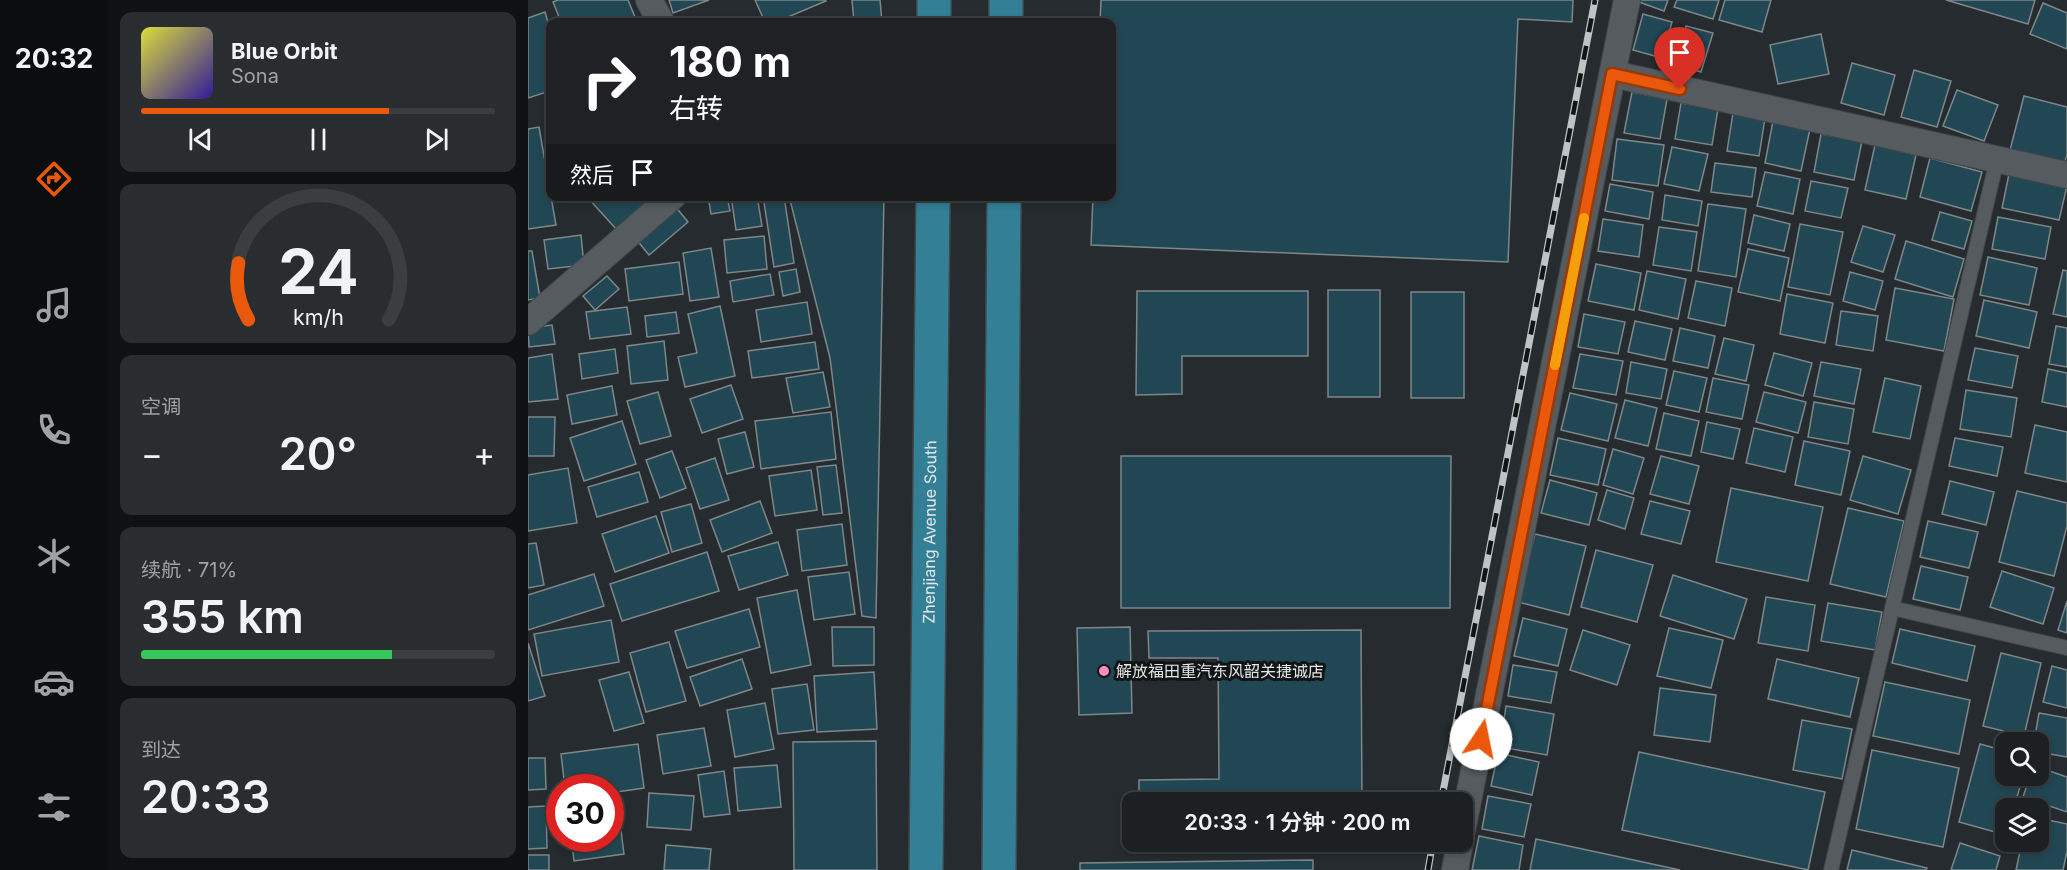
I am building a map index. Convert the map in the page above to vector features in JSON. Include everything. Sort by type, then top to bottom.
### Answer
[{"type":"main road","points":[[934,0],[934,18]]},
{"type":"main road","points":[[1006,0],[1006,18]]},
{"type":"main road","name":"Zhenjiang Avenue South","points":[[926,870],[933,201]]},
{"type":"main road","points":[[999,870],[1004,201]]},
{"type":"street","points":[[649,0],[659,18]]},
{"type":"street","points":[[1470,792],[1627,0]]},
{"type":"street","points":[[1612,74],[2067,175]]},
{"type":"street","points":[[528,322],[667,201]]},
{"type":"street","points":[[1455,870],[1458,852]]},
{"type":"lane","points":[[1831,870],[1997,159]]},
{"type":"lane","points":[[1892,608],[2067,648]]},
{"type":"building","points":[[558,0],[628,0],[635,18],[559,18],[553,2]]},
{"type":"building","points":[[669,0],[709,0],[673,13]]},
{"type":"building","points":[[755,0],[826,1],[786,18],[763,18]]},
{"type":"building","points":[[852,0],[880,0],[882,18],[854,18]]},
{"type":"building","points":[[1101,0],[1573,0],[1572,22],[1518,19],[1508,262],[1091,245],[1093,201],[1116,201],[1116,18],[1100,18]]},
{"type":"building","points":[[1640,0],[1668,0],[1664,11],[1639,2]]},
{"type":"building","points":[[1677,0],[1719,0],[1713,19],[1674,7]]},
{"type":"building","points":[[1725,0],[1771,0],[1762,32],[1719,20]]},
{"type":"building","points":[[1946,0],[2035,0],[2028,24]]},
{"type":"building","points":[[2043,3],[2067,13],[2067,49],[2030,34]]},
{"type":"building","points":[[545,12],[547,18],[546,92],[528,98],[528,18]]},
{"type":"building","points":[[1643,14],[1672,22],[1662,58],[1633,50]]},
{"type":"building","points":[[1686,26],[1713,33],[1701,72],[1675,64]]},
{"type":"building","points":[[1821,34],[1829,74],[1778,84],[1770,45]]},
{"type":"building","points":[[1852,63],[1895,75],[1884,115],[1841,103]]},
{"type":"building","points":[[1914,70],[1951,81],[1937,127],[1901,117]]},
{"type":"building","points":[[1957,90],[1998,105],[1984,141],[1943,126]]},
{"type":"building","points":[[1632,92],[1667,99],[1660,139],[1624,133]]},
{"type":"building","points":[[2024,96],[2067,107],[2067,155],[2064,164],[2010,150]]},
{"type":"building","points":[[1681,103],[1718,109],[1712,145],[1675,139]]},
{"type":"building","points":[[1733,113],[1765,118],[1759,156],[1727,151]]},
{"type":"building","points":[[1773,121],[1810,129],[1801,171],[1765,163]]},
{"type":"building","points":[[539,127],[546,167],[546,201],[552,201],[556,225],[528,229],[528,129]]},
{"type":"building","points":[[1821,134],[1862,141],[1854,180],[1814,172]]},
{"type":"building","points":[[1617,139],[1664,145],[1658,186],[1612,180]]},
{"type":"building","points":[[1875,145],[1916,155],[1906,199],[1865,190]]},
{"type":"building","points":[[1672,147],[1708,154],[1699,191],[1664,184]]},
{"type":"building","points":[[1930,158],[1982,172],[1971,211],[1920,197]]},
{"type":"building","points":[[1715,163],[1756,168],[1752,197],[1711,192]]},
{"type":"building","points":[[1765,172],[1800,179],[1793,214],[1757,206]]},
{"type":"building","points":[[2009,174],[2067,186],[2059,220],[2002,208]]},
{"type":"building","points":[[1811,181],[1848,188],[1841,218],[1805,211]]},
{"type":"building","points":[[1610,184],[1653,192],[1649,219],[1605,211]]},
{"type":"building","points":[[1665,195],[1702,201],[1698,226],[1662,220]]},
{"type":"building","points":[[591,201],[649,201],[617,230]]},
{"type":"building","points":[[709,201],[728,201],[730,211],[711,214]]},
{"type":"building","points":[[732,201],[758,201],[762,226],[736,230]]},
{"type":"building","points":[[764,201],[785,201],[794,263],[774,267]]},
{"type":"building","points":[[790,201],[884,201],[876,618],[862,616],[830,358]]},
{"type":"building","points":[[1708,204],[1746,209],[1736,277],[1698,271]]},
{"type":"building","points":[[675,206],[688,222],[649,255],[636,239]]},
{"type":"building","points":[[1940,212],[1972,221],[1964,249],[1932,240]]},
{"type":"building","points":[[1754,215],[1790,224],[1784,251],[1748,243]]},
{"type":"building","points":[[1998,217],[2051,227],[2045,259],[1992,249]]},
{"type":"building","points":[[1603,219],[1643,225],[1639,257],[1598,251]]},
{"type":"building","points":[[1800,224],[1843,232],[1830,295],[1788,287]]},
{"type":"building","points":[[1863,226],[1895,235],[1883,272],[1851,262]]},
{"type":"building","points":[[1659,227],[1697,232],[1691,271],[1653,265]]},
{"type":"building","points":[[581,235],[584,265],[548,269],[544,240]]},
{"type":"building","points":[[764,236],[767,269],[727,273],[724,240]]},
{"type":"building","points":[[1906,241],[1964,259],[1953,297],[1895,279]]},
{"type":"building","points":[[711,248],[719,297],[690,301],[683,253]]},
{"type":"building","points":[[1748,249],[1789,258],[1780,301],[1738,292]]},
{"type":"building","points":[[528,251],[532,251],[540,298],[528,300]]},
{"type":"building","points":[[1988,257],[2037,268],[2029,305],[1980,295]]},
{"type":"building","points":[[679,262],[683,294],[629,301],[625,269]]},
{"type":"building","points":[[1596,264],[1641,273],[1634,310],[1588,301]]},
{"type":"building","points":[[796,269],[800,292],[783,296],[779,272]]},
{"type":"building","points":[[2063,270],[2067,271],[2067,317],[2053,314]]},
{"type":"building","points":[[1647,271],[1686,279],[1678,319],[1639,310]]},
{"type":"building","points":[[1850,272],[1883,281],[1875,310],[1843,301]]},
{"type":"building","points":[[770,274],[774,295],[733,302],[730,281]]},
{"type":"building","points":[[607,276],[619,289],[595,310],[583,296]]},
{"type":"building","points":[[1696,281],[1732,288],[1725,326],[1688,318]]},
{"type":"building","points":[[1895,288],[1954,299],[1944,351],[1886,340]]},
{"type":"building","points":[[1328,290],[1380,290],[1380,397],[1328,397]]},
{"type":"building","points":[[1137,291],[1308,291],[1308,356],[1182,356],[1182,394],[1136,395]]},
{"type":"building","points":[[1411,292],[1464,292],[1464,398],[1411,398]]},
{"type":"building","points":[[1787,294],[1833,303],[1825,343],[1780,334]]},
{"type":"building","points":[[1984,300],[2037,312],[2029,348],[1976,336]]},
{"type":"building","points":[[807,302],[812,334],[761,342],[756,310]]},
{"type":"building","points":[[720,306],[735,376],[685,387],[678,357],[697,353],[688,314]]},
{"type":"building","points":[[627,307],[631,334],[590,339],[586,312]]},
{"type":"building","points":[[1841,311],[1878,316],[1873,351],[1836,345]]},
{"type":"building","points":[[676,312],[679,333],[647,337],[645,316]]},
{"type":"building","points":[[1584,314],[1625,322],[1618,354],[1578,347]]},
{"type":"building","points":[[1635,321],[1672,329],[1665,360],[1628,352]]},
{"type":"building","points":[[552,325],[555,344],[529,347],[528,328]]},
{"type":"building","points":[[2056,326],[2067,328],[2067,367],[2049,364]]},
{"type":"building","points":[[1680,328],[1715,336],[1708,368],[1673,361]]},
{"type":"building","points":[[1724,338],[1754,345],[1746,381],[1715,374]]},
{"type":"building","points":[[664,341],[668,380],[631,384],[627,346]]},
{"type":"building","points":[[815,342],[819,369],[752,378],[748,351]]},
{"type":"building","points":[[1975,348],[2018,356],[2012,388],[1968,380]]},
{"type":"building","points":[[615,349],[618,373],[582,379],[579,354]]},
{"type":"building","points":[[1774,353],[1812,363],[1803,396],[1765,385]]},
{"type":"building","points":[[552,354],[558,399],[528,402],[528,358]]},
{"type":"building","points":[[1580,354],[1623,361],[1616,395],[1573,388]]},
{"type":"building","points":[[1631,362],[1667,369],[1661,399],[1626,393]]},
{"type":"building","points":[[1821,362],[1861,369],[1854,404],[1814,396]]},
{"type":"building","points":[[2048,369],[2067,373],[2067,407],[2042,402]]},
{"type":"building","points":[[1674,371],[1707,378],[1699,412],[1666,405]]},
{"type":"building","points":[[823,372],[830,407],[793,413],[786,378]]},
{"type":"building","points":[[1713,378],[1749,385],[1742,419],[1706,412]]},
{"type":"building","points":[[1885,378],[1921,386],[1910,439],[1873,432]]},
{"type":"building","points":[[731,385],[743,419],[702,433],[690,399]]},
{"type":"building","points":[[612,386],[617,415],[572,424],[567,395]]},
{"type":"building","points":[[1966,390],[2017,398],[2011,437],[1960,429]]},
{"type":"building","points":[[658,392],[671,436],[640,444],[627,401]]},
{"type":"building","points":[[1764,392],[1806,402],[1798,433],[1756,422]]},
{"type":"building","points":[[1570,393],[1617,404],[1608,441],[1561,430]]},
{"type":"building","points":[[1625,400],[1657,408],[1648,446],[1615,438]]},
{"type":"building","points":[[1814,402],[1854,409],[1848,444],[1808,437]]},
{"type":"building","points":[[831,412],[836,459],[761,469],[755,421]]},
{"type":"building","points":[[1664,413],[1699,421],[1691,456],[1656,449]]},
{"type":"building","points":[[528,417],[555,417],[554,456],[528,456]]},
{"type":"building","points":[[622,421],[636,464],[584,481],[570,438]]},
{"type":"building","points":[[1707,422],[1740,429],[1733,459],[1701,452]]},
{"type":"building","points":[[2035,425],[2067,432],[2067,482],[2025,473]]},
{"type":"building","points":[[1754,428],[1793,437],[1785,472],[1746,463]]},
{"type":"building","points":[[745,432],[754,467],[727,474],[718,439]]},
{"type":"building","points":[[1558,438],[1606,449],[1598,485],[1550,475]]},
{"type":"building","points":[[1955,438],[2003,447],[1997,476],[1949,466]]},
{"type":"building","points":[[1804,441],[1850,451],[1841,495],[1795,485]]},
{"type":"building","points":[[1613,449],[1644,458],[1633,494],[1603,485]]},
{"type":"building","points":[[672,451],[686,488],[660,498],[646,460]]},
{"type":"building","points":[[1121,456],[1451,456],[1450,608],[1121,608]]},
{"type":"building","points":[[1661,456],[1699,466],[1689,504],[1650,494]]},
{"type":"building","points":[[1863,456],[1911,470],[1898,514],[1850,500]]},
{"type":"building","points":[[715,458],[729,500],[700,509],[686,468]]},
{"type":"building","points":[[836,465],[842,513],[823,515],[817,467]]},
{"type":"building","points":[[568,468],[577,523],[528,531],[528,475]]},
{"type":"building","points":[[811,470],[817,510],[775,516],[769,476]]},
{"type":"building","points":[[639,472],[648,502],[597,517],[588,487]]},
{"type":"building","points":[[1550,480],[1597,493],[1589,525],[1541,513]]},
{"type":"building","points":[[1950,481],[1994,492],[1986,525],[1942,514]]},
{"type":"building","points":[[1731,488],[1823,507],[1808,581],[1716,562]]},
{"type":"building","points":[[1607,490],[1634,498],[1625,529],[1598,520]]},
{"type":"building","points":[[2017,491],[2067,503],[2067,526],[2054,576],[1999,562]]},
{"type":"building","points":[[760,501],[772,533],[722,552],[710,520]]},
{"type":"building","points":[[1650,501],[1690,511],[1681,544],[1641,534]]},
{"type":"building","points":[[691,504],[702,543],[672,552],[661,512]]},
{"type":"building","points":[[1848,508],[1904,521],[1886,597],[1830,584]]},
{"type":"building","points":[[656,516],[669,553],[615,572],[602,534]]},
{"type":"building","points":[[1928,521],[1978,532],[1969,568],[1920,557]]},
{"type":"building","points":[[842,524],[847,565],[802,571],[797,530]]},
{"type":"building","points":[[1535,534],[1586,546],[1569,615],[1518,602]]},
{"type":"building","points":[[778,542],[788,575],[739,590],[728,556]]},
{"type":"building","points":[[536,543],[544,585],[528,588],[528,544]]},
{"type":"building","points":[[1596,550],[1653,565],[1637,622],[1581,607]]},
{"type":"building","points":[[707,552],[719,591],[622,621],[610,584]]},
{"type":"building","points":[[1921,566],[1968,577],[1960,610],[1913,599]]},
{"type":"building","points":[[2002,571],[2054,588],[2043,624],[1990,607]]},
{"type":"building","points":[[849,572],[855,614],[814,620],[808,577]]},
{"type":"building","points":[[594,574],[604,606],[528,630],[528,595]]},
{"type":"building","points":[[1673,575],[1747,599],[1734,639],[1660,616]]},
{"type":"building","points":[[797,590],[811,665],[771,673],[757,598]]},
{"type":"building","points":[[1766,597],[1815,605],[1808,651],[1758,643]]},
{"type":"building","points":[[2067,601],[2067,633],[2058,630]]},
{"type":"building","points":[[1828,603],[1882,612],[1875,650],[1821,641]]},
{"type":"building","points":[[749,609],[760,647],[687,668],[675,631]]},
{"type":"building","points":[[1523,618],[1567,629],[1558,666],[1514,656]]},
{"type":"building","points":[[611,620],[619,662],[542,676],[534,634]]},
{"type":"building","points":[[832,627],[874,627],[874,665],[833,666]]},
{"type":"building","name":"解放福田重汽东风韶关捷诚店","points":[[1130,627],[1132,713],[1079,715],[1077,628]]},
{"type":"building","points":[[1669,628],[1723,640],[1711,688],[1657,676]]},
{"type":"building","points":[[1900,629],[1975,646],[1967,681],[1892,663]]},
{"type":"building","points":[[1361,630],[1362,792],[1139,792],[1139,780],[1219,779],[1218,658],[1149,658],[1148,631]]},
{"type":"building","points":[[1583,630],[1630,645],[1617,685],[1570,670]]},
{"type":"building","points":[[669,642],[686,701],[646,712],[630,653]]},
{"type":"building","points":[[528,643],[545,696],[528,701]]},
{"type":"building","points":[[2001,653],[2041,663],[2025,732],[2008,732],[1983,726]]},
{"type":"building","points":[[742,659],[752,689],[700,706],[690,677]]},
{"type":"building","points":[[1777,659],[1859,678],[1850,717],[1768,699]]},
{"type":"building","points":[[1513,665],[1557,672],[1551,703],[1508,696]]},
{"type":"building","points":[[2052,666],[2067,670],[2067,708],[2043,702]]},
{"type":"building","points":[[629,672],[644,723],[614,731],[599,680]]},
{"type":"building","points":[[874,672],[877,729],[817,732],[814,676]]},
{"type":"building","points":[[1885,682],[1970,700],[1959,754],[1873,736]]},
{"type":"building","points":[[807,684],[814,730],[778,734],[772,689]]},
{"type":"building","points":[[1660,688],[1716,695],[1710,742],[1654,735]]},
{"type":"building","points":[[765,703],[774,749],[735,757],[727,710]]},
{"type":"building","points":[[1506,706],[1554,714],[1547,755],[1500,747]]},
{"type":"building","points":[[2039,713],[2067,718],[2067,757],[2049,754],[2049,732],[2036,732]]},
{"type":"building","points":[[1802,720],[1852,729],[1842,779],[1793,770]]},
{"type":"building","points":[[704,728],[711,766],[663,774],[657,735]]},
{"type":"building","points":[[876,741],[877,870],[794,870],[793,742]]},
{"type":"building","points":[[638,744],[644,788],[624,791],[624,774],[563,774],[561,754]]},
{"type":"building","points":[[1980,744],[1995,748],[1995,786],[2020,786],[2017,798],[1995,798],[1995,832],[1959,822]]},
{"type":"building","points":[[1872,750],[1959,768],[1943,847],[1856,829]]},
{"type":"building","points":[[1639,752],[1825,792],[1808,870],[1622,830]]},
{"type":"building","points":[[1498,753],[1539,762],[1532,795],[1491,786]]},
{"type":"building","points":[[528,758],[545,758],[546,789],[528,790]]},
{"type":"building","points":[[777,765],[781,807],[738,811],[734,768]]},
{"type":"building","points":[[724,771],[730,814],[704,817],[698,775]]},
{"type":"building","points":[[2049,771],[2067,777],[2067,812],[2049,806],[2049,798],[2023,797],[2027,786],[2049,786]]},
{"type":"building","points":[[649,793],[694,796],[691,830],[647,827]]},
{"type":"building","points":[[1488,796],[1531,804],[1524,837],[1482,829]]},
{"type":"building","points":[[546,806],[546,848],[528,849],[528,807]]},
{"type":"building","points":[[2049,820],[2067,824],[2067,851],[2063,870],[2016,870],[2020,852],[2049,852]]},
{"type":"building","points":[[1479,836],[1523,845],[1519,870],[1472,870]]},
{"type":"building","points":[[1536,839],[1680,870],[1530,870]]},
{"type":"building","points":[[1960,843],[2000,856],[1996,870],[1951,870]]},
{"type":"building","points":[[666,845],[711,849],[709,870],[664,870]]},
{"type":"building","points":[[1852,850],[1927,868],[1926,870],[1847,870]]},
{"type":"building","points":[[573,852],[624,852],[624,854],[574,861]]},
{"type":"building","points":[[528,855],[549,855],[549,870],[528,870]]},
{"type":"building","points":[[1313,860],[1313,870],[1080,870],[1080,863]]},
{"type":"railway","points":[[1443,792],[1595,0]]},
{"type":"railway","points":[[1428,870],[1431,852]]},
{"type":"slow traffic","points":[[1555,365],[1584,218]]},
{"type":"place","name":"解放福田重汽东风韶关捷诚店","points":[[1104,671]]},
{"type":"route","points":[[1481,739],[1612,74],[1680,89]]}]
